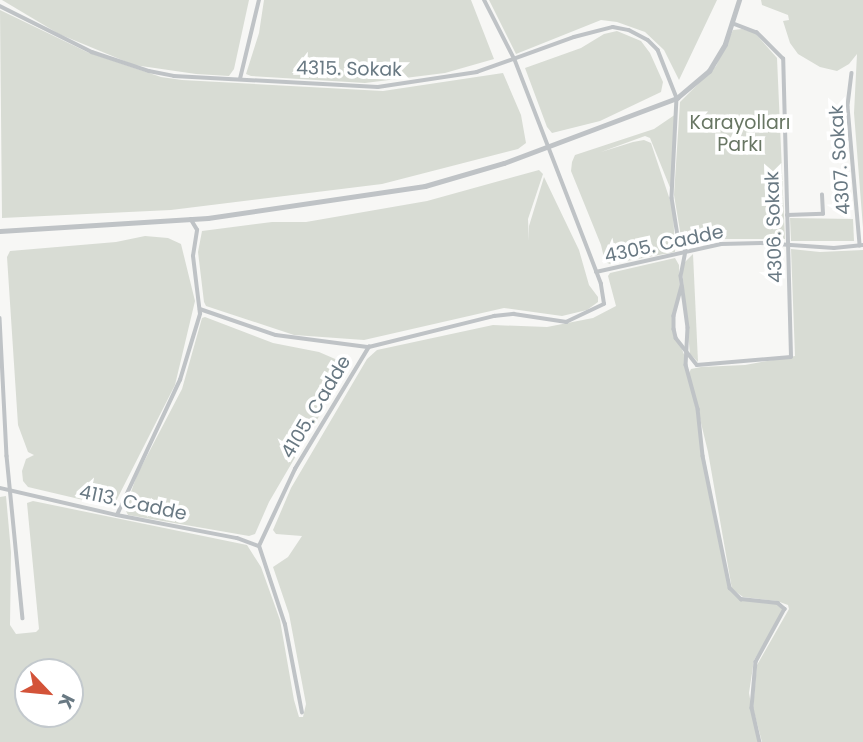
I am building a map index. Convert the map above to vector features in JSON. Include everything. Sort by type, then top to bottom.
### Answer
[{"type":"street","points":[[240,79],[259,0]]},
{"type":"street","points":[[484,0],[514,59],[596,272]]},
{"type":"street","points":[[0,231],[189,219],[425,186],[504,163],[677,99],[709,71],[725,44],[739,0]]},
{"type":"street","name":"4315. Sokak","points":[[0,6],[92,52],[149,71],[174,76],[378,87],[465,74],[574,37],[613,27],[629,30],[648,40],[658,50],[677,99],[672,198],[678,237],[686,251]]},
{"type":"street","name":"4306. Sokak","points":[[687,355],[696,365],[707,366],[786,358],[793,353],[783,59],[757,33],[733,24]]},
{"type":"street","name":"4307. Sokak","points":[[852,73],[848,107],[861,245]]},
{"type":"street","points":[[787,215],[822,214],[822,195]]},
{"type":"street","points":[[117,515],[180,380],[200,309],[193,256],[197,230],[189,219]]},
{"type":"street","name":"4305. Cadde","points":[[596,272],[720,244],[834,248],[861,245]]},
{"type":"street","points":[[686,251],[681,265],[687,372],[698,409],[703,456],[730,588],[741,599],[778,603],[785,609],[756,662],[752,708],[760,742]]},
{"type":"street","name":"4105. Cadde","points":[[259,546],[295,469],[369,347],[494,316],[514,314],[566,322],[604,304],[596,272]]},
{"type":"street","points":[[682,284],[674,329],[676,338],[687,355]]},
{"type":"street","points":[[200,309],[276,335],[369,347]]},
{"type":"street","points":[[0,318],[8,456],[23,618]]},
{"type":"street","name":"4113. Cadde","points":[[0,488],[117,515],[237,538],[259,546]]},
{"type":"street","points":[[259,546],[285,625],[302,713]]},
{"type":"green space","points":[[2,0],[249,0],[234,69],[229,76],[134,65],[59,34]]},
{"type":"green space","points":[[264,0],[471,0],[494,59],[445,73],[365,83],[251,76],[246,74],[259,33]]},
{"type":"green space","points":[[489,0],[717,0],[679,80],[664,50],[645,32],[617,22],[601,20],[516,54]]},
{"type":"green space","points":[[761,0],[863,0],[863,228],[854,113],[857,54],[849,64],[837,71],[820,67],[798,54],[790,43],[783,21],[789,20],[788,15],[762,5]]},
{"type":"green space","points":[[0,10],[87,52],[161,77],[182,80],[383,91],[503,73],[521,115],[526,143],[518,149],[382,184],[171,210],[2,218]]},
{"type":"green space","name":"Karayolları Parkı","points":[[742,29],[755,33],[777,58],[785,239],[720,239],[689,246],[681,237],[674,195],[680,102],[716,66],[733,30]]},
{"type":"green space","points":[[617,31],[641,41],[650,53],[663,82],[661,92],[600,121],[552,133],[547,127],[525,68],[581,48],[604,34]]},
{"type":"green space","points":[[676,114],[671,190],[650,138],[645,136],[601,152],[644,140],[651,143],[673,209],[675,252],[610,264],[605,262],[601,245],[571,171],[575,155],[654,129]]},
{"type":"green space","points":[[539,170],[543,174],[528,219],[529,241],[529,226],[544,177],[579,250],[589,285],[598,297],[598,302],[587,310],[562,316],[504,308],[364,340],[294,335],[206,306],[204,302],[198,252],[202,231],[272,222],[306,222],[427,201]]},
{"type":"green space","points":[[790,218],[853,219],[854,241],[791,241]]},
{"type":"green space","points":[[145,236],[168,238],[181,244],[195,301],[175,385],[113,507],[28,487],[23,481],[22,471],[26,459],[34,455],[28,452],[18,425],[7,257],[10,251],[116,242]]},
{"type":"green space","points":[[791,249],[820,252],[863,250],[863,742],[762,742],[753,708],[757,665],[789,609],[788,605],[777,601],[743,597],[732,589],[708,452],[689,373],[691,369],[701,367],[745,365],[795,356]]},
{"type":"green space","points":[[693,254],[698,362],[690,354],[683,280],[683,264]]},
{"type":"green space","points":[[675,258],[679,265],[680,290],[672,324],[685,357],[729,589],[740,600],[777,604],[784,611],[754,660],[749,693],[758,742],[0,742],[0,497],[6,496],[11,552],[10,625],[16,634],[36,632],[39,629],[27,503],[33,501],[247,545],[261,567],[280,620],[294,700],[299,717],[303,717],[306,704],[289,614],[273,567],[288,557],[302,536],[276,534],[273,530],[291,488],[367,359],[377,350],[493,325],[547,327],[593,318],[616,306],[608,276],[610,273]]},
{"type":"green space","points":[[202,318],[273,343],[319,352],[349,365],[269,502],[255,534],[249,536],[128,515],[125,509],[137,475],[182,389]]}]
